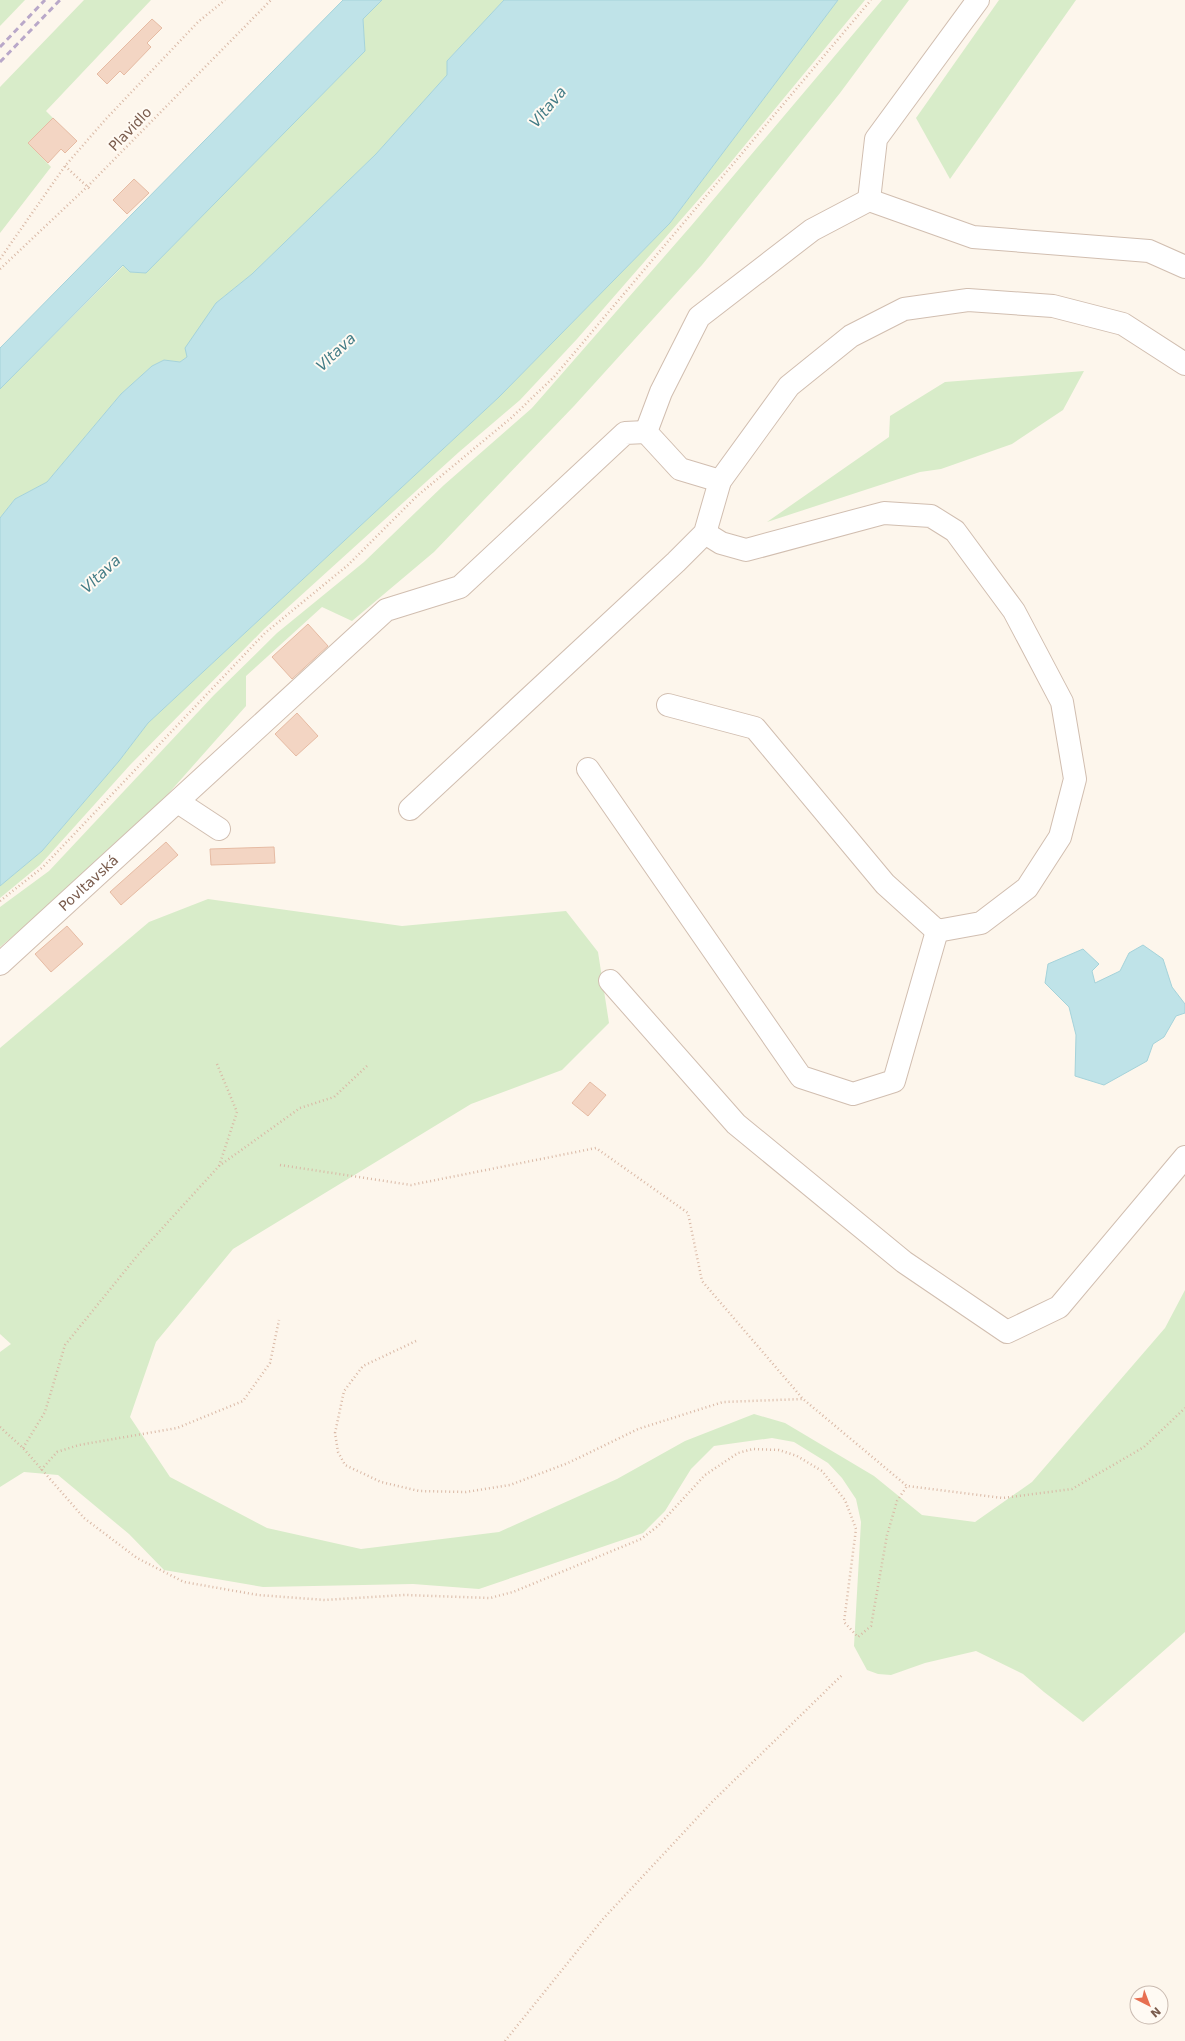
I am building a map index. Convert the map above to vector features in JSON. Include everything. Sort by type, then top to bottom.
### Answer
[{"type":"lane","points":[[869,200],[876,139],[978,0]]},
{"type":"lane","points":[[720,480],[680,469],[646,432],[661,392],[699,317],[812,230],[869,200],[973,237],[1149,251],[1185,252]]},
{"type":"lane","points":[[1149,251],[1185,267]]},
{"type":"lane","points":[[410,809],[676,562],[705,533],[720,480],[789,386],[851,336],[904,309],[968,300],[1053,306],[1123,324],[1185,364]]},
{"type":"lane","name":"Povltavská","points":[[0,964],[178,802],[351,640],[386,610],[460,587],[625,433],[646,432]]},
{"type":"lane","points":[[705,533],[721,543],[746,550],[884,513],[931,516],[954,531],[1014,611],[1062,702],[1075,779],[1060,837],[1027,888],[981,923],[937,931]]},
{"type":"lane","points":[[668,705],[755,728],[885,884],[937,931]]},
{"type":"lane","points":[[588,769],[801,1077],[852,1094],[894,1081],[937,931]]},
{"type":"lane","points":[[178,802],[219,829]]},
{"type":"lane","points":[[610,981],[736,1124],[904,1262],[1007,1332],[1059,1307],[1185,1157]]},
{"type":"path","points":[[0,259],[65,166],[105,120],[198,22],[225,0]]},
{"type":"path","name":"Plavidlo","points":[[0,269],[87,187],[271,0]]},
{"type":"path","points":[[0,901],[43,867],[265,633],[348,565],[417,496],[511,418],[554,377],[871,0]]},
{"type":"path","points":[[65,166],[91,190]]},
{"type":"path","points":[[217,1064],[237,1112],[219,1166]]},
{"type":"path","points":[[23,1448],[45,1412],[65,1345],[137,1256],[219,1166],[300,1108],[334,1096],[366,1066]]},
{"type":"path","points":[[280,1165],[411,1185],[596,1148],[688,1213],[702,1281],[803,1399],[907,1486],[1003,1498],[1072,1489],[1144,1447],[1185,1408]]},
{"type":"path","points":[[41,1470],[57,1452],[79,1445],[177,1428],[243,1401],[270,1363],[279,1320]]},
{"type":"path","points":[[416,1340],[363,1366],[344,1391],[335,1433],[338,1452],[345,1465],[381,1482],[419,1491],[466,1492],[510,1484],[568,1463],[638,1429],[723,1402],[803,1399]]},
{"type":"path","points":[[0,1427],[23,1448],[84,1518],[137,1558],[184,1582],[258,1595],[324,1600],[405,1595],[490,1598],[513,1592],[641,1539],[658,1526],[705,1475],[738,1453],[753,1450],[779,1450],[797,1456],[822,1471],[845,1500],[856,1529],[844,1622],[858,1637],[871,1626],[887,1535],[898,1502],[907,1486]]},
{"type":"path","points":[[505,2041],[609,1913],[712,1802],[842,1675]]},
{"type":"green space","points":[[0,0],[25,0],[0,26]]},
{"type":"green space","points":[[84,0],[151,0],[46,111],[53,118],[28,143],[51,167],[0,233],[0,87]]},
{"type":"green space","points":[[382,0],[504,0],[447,61],[447,75],[376,154],[252,274],[216,303],[187,357],[180,362],[164,360],[152,366],[121,394],[47,482],[15,499],[0,518],[0,389],[124,265],[130,272],[146,273],[365,51],[363,19]]},
{"type":"green space","points":[[838,0],[865,0],[726,168],[577,339],[520,400],[459,452],[264,629],[130,765],[40,865],[0,898],[0,886],[42,851],[119,761],[148,723],[499,397],[670,223]]},
{"type":"green space","points":[[882,0],[909,0],[840,93],[702,265],[574,406],[434,552],[352,621],[322,607],[246,676],[246,706],[160,803],[44,910],[0,947],[0,907],[49,871],[214,695],[277,633],[364,562],[444,485],[532,408],[691,226]]},
{"type":"green space","points":[[999,0],[1076,0],[950,179],[916,118]]},
{"type":"green space","points":[[1084,371],[1063,410],[1012,444],[941,469],[920,472],[767,522],[889,437],[890,416],[945,382]]},
{"type":"green space","points":[[208,899],[402,926],[566,911],[598,952],[609,1023],[562,1070],[471,1104],[233,1249],[156,1342],[130,1417],[170,1477],[267,1528],[361,1549],[499,1532],[617,1479],[685,1441],[754,1414],[785,1423],[874,1476],[922,1515],[975,1522],[1032,1482],[1165,1328],[1185,1290],[1185,1632],[1083,1722],[1023,1674],[976,1651],[925,1663],[891,1675],[878,1674],[867,1670],[854,1646],[861,1522],[856,1499],[842,1478],[828,1463],[794,1442],[772,1438],[714,1446],[691,1469],[665,1511],[643,1533],[479,1589],[413,1584],[263,1587],[164,1570],[129,1534],[58,1475],[24,1472],[0,1487],[0,1352],[11,1344],[0,1334],[0,1048],[149,922]]},
{"type":"water","points":[[343,0],[382,0],[363,19],[365,51],[146,273],[130,272],[123,265],[0,389],[0,348]]},
{"type":"water","name":"Vltava","points":[[504,0],[838,0],[670,223],[499,397],[148,723],[119,761],[42,851],[0,886],[0,518],[15,499],[47,482],[121,394],[152,366],[164,360],[180,362],[187,357],[185,348],[216,303],[252,274],[376,154],[447,75],[447,61]]},
{"type":"water","points":[[1143,945],[1163,959],[1172,987],[1185,1004],[1185,1013],[1176,1016],[1164,1037],[1153,1044],[1147,1061],[1104,1085],[1075,1076],[1076,1035],[1069,1007],[1045,983],[1048,964],[1083,949],[1099,964],[1092,971],[1095,983],[1120,971],[1129,953]]},
{"type":"building","points":[[152,19],[162,28],[147,43],[151,47],[124,75],[120,71],[107,84],[97,74]]},
{"type":"building","points":[[53,118],[77,141],[65,153],[61,149],[48,163],[28,143]]},
{"type":"building","points":[[134,179],[149,193],[127,214],[113,200]]},
{"type":"building","points":[[308,624],[328,646],[292,679],[272,657]]},
{"type":"building","points":[[297,713],[318,736],[296,756],[275,734]]},
{"type":"building","points":[[166,842],[178,855],[121,905],[110,892]]},
{"type":"building","points":[[274,847],[275,863],[211,865],[210,849]]},
{"type":"building","points":[[67,926],[83,944],[51,972],[35,954]]},
{"type":"building","points":[[590,1082],[606,1095],[588,1116],[572,1103]]},
{"type":"railway","points":[[0,47],[45,0]]},
{"type":"railway","points":[[0,62],[60,0]]}]
